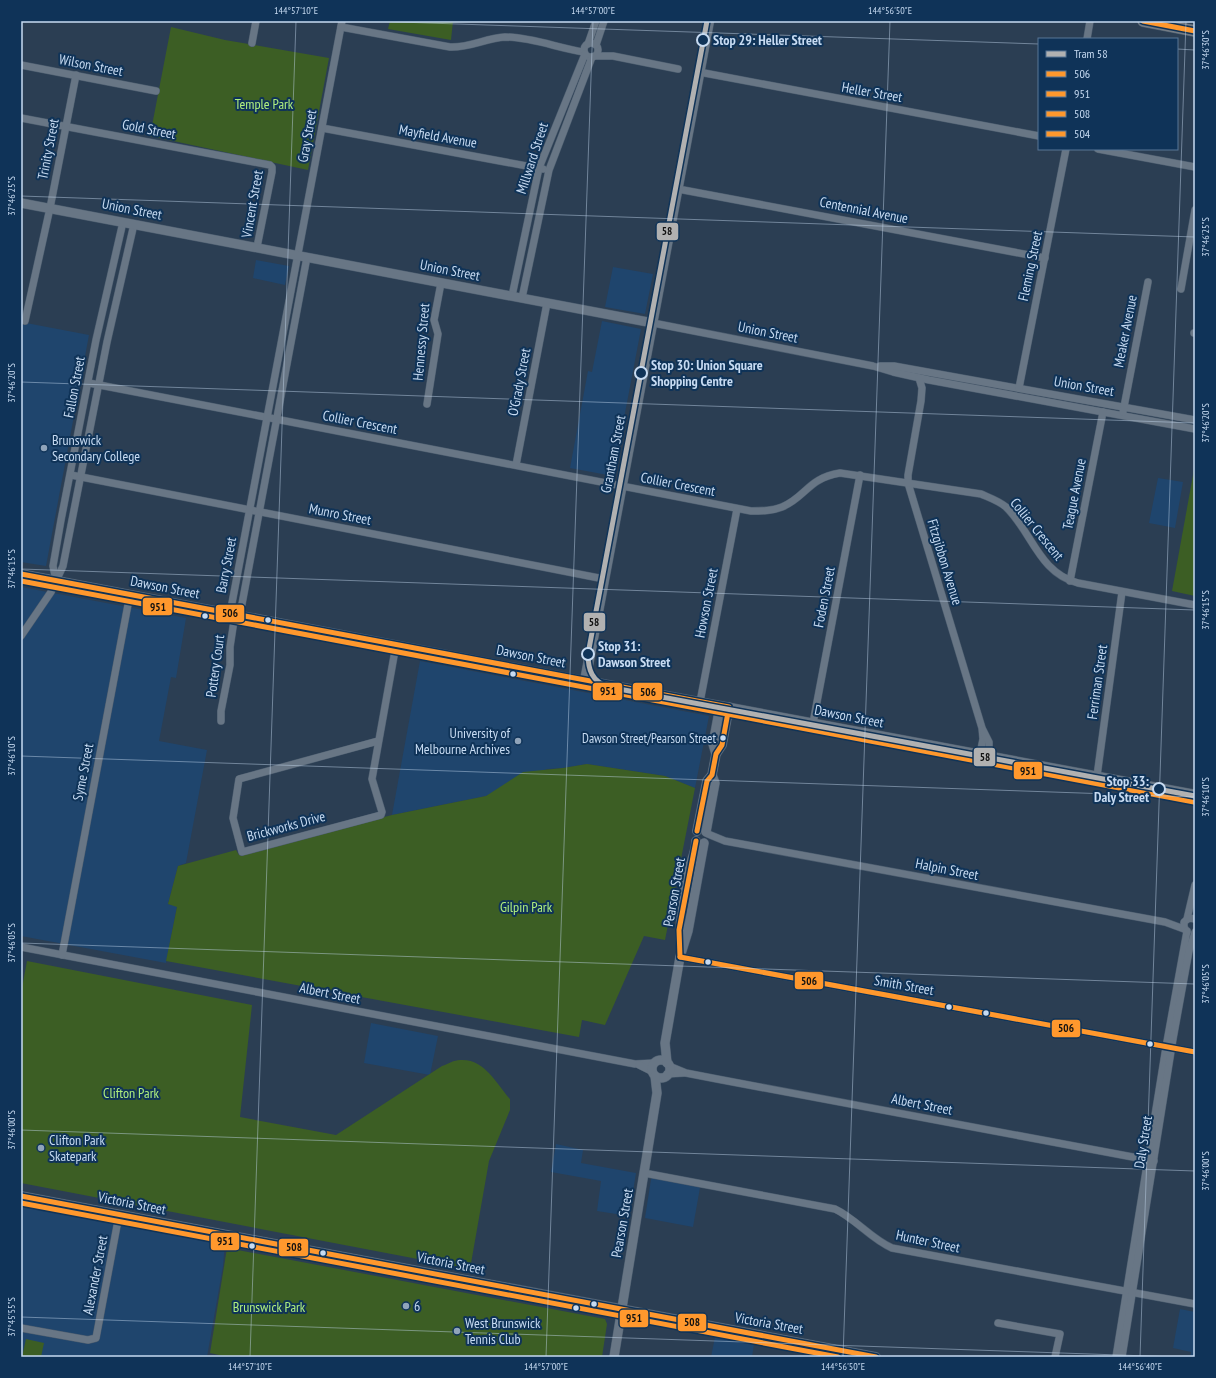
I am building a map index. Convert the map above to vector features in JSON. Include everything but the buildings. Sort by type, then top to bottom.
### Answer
[{"type":"main road","name":"Grantham Street","points":[[585,681],[709,21]]},
{"type":"main road","points":[[1143,21],[1195,31]]},
{"type":"main road","name":"Dawson Street","points":[[585,681],[1195,795]]},
{"type":"street","points":[[252,43],[256,21]]},
{"type":"street","name":"Millward Street","points":[[512,296],[539,168],[596,21]]},
{"type":"street","name":"Millward Street","points":[[522,298],[549,170],[595,52],[604,21]]},
{"type":"street","points":[[1087,38],[1090,21]]},
{"type":"street","points":[[341,24],[450,47],[467,46],[505,37],[568,48],[585,49],[678,69]]},
{"type":"street","name":"Gray Street","points":[[303,257],[322,128],[341,24]]},
{"type":"street","points":[[585,49],[595,52]]},
{"type":"street","name":"Wilson Street","points":[[21,65],[156,91]]},
{"type":"street","name":"Heller Street","points":[[699,72],[1038,136]]},
{"type":"street","name":"Trinity Street","points":[[25,321],[50,208],[76,75]]},
{"type":"street","name":"Gold Street","points":[[21,118],[271,166]]},
{"type":"street","name":"Mayfield Avenue","points":[[322,128],[549,170]]},
{"type":"street","name":"Fleming Street","points":[[1018,388],[1066,150]]},
{"type":"street","points":[[1103,150],[1195,167]]},
{"type":"street","name":"Vincent Street","points":[[257,247],[272,172],[271,166]]},
{"type":"street","name":"Centennial Avenue","points":[[678,189],[1045,258]]},
{"type":"street","name":"Union Street","points":[[21,203],[653,323],[873,366],[929,380],[1195,429]]},
{"type":"street","points":[[1181,289],[1195,210]]},
{"type":"street","name":"Fallon Street","points":[[56,580],[54,566],[96,340],[123,222]]},
{"type":"street","name":"Fallon Street","points":[[21,636],[51,592],[63,566],[98,385],[134,224]]},
{"type":"street","name":"Barry Street","points":[[235,614],[232,603],[268,417],[303,257]]},
{"type":"street","name":"Barry Street","points":[[235,614],[242,604],[260,512],[277,419],[303,257]]},
{"type":"street","name":"Meaker Avenue","points":[[1124,408],[1148,282]]},
{"type":"street","name":"Hennessy Street","points":[[427,404],[438,334],[434,320],[441,283]]},
{"type":"street","name":"O'Grady Street","points":[[516,465],[547,303]]},
{"type":"street","name":"Union Street","points":[[873,366],[894,366],[1195,420]]},
{"type":"street","name":"Fitzgibbon Avenue","points":[[919,378],[922,388],[922,401]]},
{"type":"street","name":"Fitzgibbon Avenue","points":[[929,380],[922,401],[909,467],[908,483],[982,728],[984,755]]},
{"type":"street","name":"Collier Crescent","points":[[89,383],[751,511],[774,510],[792,500],[820,478],[840,473],[981,494],[995,499],[1006,508],[1048,565],[1057,574],[1070,581],[1195,605]]},
{"type":"street","name":"Union Street","points":[[1122,416],[1124,408]]},
{"type":"street","name":"Teague Avenue","points":[[1070,581],[1103,412]]},
{"type":"street","name":"Munro Street","points":[[71,475],[604,579]]},
{"type":"street","name":"Foden Street","points":[[813,723],[860,475]]},
{"type":"street","name":"Howson Street","points":[[700,702],[737,509]]},
{"type":"street","name":"Dawson Street","points":[[21,574],[585,681]]},
{"type":"street","name":"Ferriman Street","points":[[1097,776],[1122,592]]},
{"type":"street","name":"Syme Street","points":[[62,955],[130,594]]},
{"type":"street","name":"Pottery Court","points":[[221,721],[221,711],[230,665],[230,647],[235,614]]},
{"type":"street","name":"Brickworks Drive","points":[[378,741],[240,779],[233,818],[242,852],[381,814],[382,812],[372,780],[396,645]]},
{"type":"street","name":"Pearson Street","points":[[614,1357],[680,953],[688,931],[703,837],[715,783],[712,775],[716,754],[713,744],[725,706]]},
{"type":"street","name":"Halpin Street","points":[[703,837],[1165,922],[1185,930],[1195,932]]},
{"type":"street","points":[[1186,920],[1195,885]]},
{"type":"street","name":"Halpin Street","points":[[1165,922],[1195,919]]},
{"type":"street","name":"Daly Street","points":[[1116,1357],[1129,1292],[1151,1161],[1169,1048],[1185,930],[1184,924],[1186,920]]},
{"type":"street","name":"Daly Street","points":[[1169,1048],[1189,951],[1195,932]]},
{"type":"street","name":"Albert Street","points":[[21,947],[1151,1161]]},
{"type":"street","name":"Smith Street","points":[[680,953],[1195,1052]]},
{"type":"street","name":"Hunter Street","points":[[644,1173],[836,1209],[849,1215],[875,1238],[892,1248],[1195,1304]]},
{"type":"street","name":"Victoria Street","points":[[21,1196],[876,1357]]},
{"type":"street","name":"Alexander Street","points":[[21,1328],[88,1340],[94,1339],[98,1331],[119,1215]]},
{"type":"street","name":"Daly Street","points":[[1122,1357],[1129,1292]]},
{"type":"street","points":[[998,1323],[1060,1334],[1056,1357]]},
{"type":"shaded area","points":[[256,260],[289,266],[285,285],[253,278]]},
{"type":"shaded area","points":[[613,267],[653,274],[645,314],[605,307]]},
{"type":"shaded area","points":[[602,321],[641,329],[613,476],[570,468],[588,371],[592,372]]},
{"type":"shaded area","name":"Brunswick Secondary College","points":[[21,322],[89,335],[46,566],[21,562]]},
{"type":"shaded area","points":[[1158,478],[1183,482],[1175,528],[1149,523]]},
{"type":"shaded area","points":[[21,587],[186,618],[176,678],[171,677],[159,741],[207,750],[186,863],[178,866],[168,904],[177,906],[166,963],[21,936]]},
{"type":"shaded area","points":[[420,661],[709,716],[695,788],[665,776],[587,764],[547,769],[486,796],[392,815]]},
{"type":"shaded area","points":[[371,1023],[438,1036],[430,1075],[364,1063]]},
{"type":"shaded area","points":[[556,1144],[583,1150],[581,1163],[636,1173],[629,1216],[597,1211],[601,1181],[551,1172]]},
{"type":"shaded area","points":[[652,1173],[701,1182],[693,1227],[645,1218]]},
{"type":"shaded area","points":[[21,1206],[225,1243],[223,1266],[207,1357],[21,1357]]},
{"type":"shaded area","points":[[1180,1309],[1195,1312],[1195,1357],[1190,1357],[1191,1352],[1173,1348]]},
{"type":"shaded area","points":[[715,1337],[754,1344],[752,1357],[711,1357]]},
{"type":"green space","points":[[390,21],[453,21],[451,40],[388,29]]},
{"type":"green space","name":"Temple Park","points":[[171,27],[225,40],[329,58],[308,170],[150,136]]},
{"type":"green space","points":[[1195,464],[1195,596],[1172,591]]},
{"type":"green space","name":"Gilpin Park","points":[[587,764],[665,776],[695,788],[665,940],[644,936],[605,1025],[582,1020],[579,1037],[166,961],[177,907],[168,904],[178,866],[236,850],[239,855],[392,815],[486,796],[523,772]]},
{"type":"green space","name":"Clifton Park","points":[[27,961],[252,1005],[240,1117],[336,1135],[442,1066],[453,1061],[468,1060],[483,1067],[510,1099],[510,1110],[489,1161],[470,1269],[21,1183],[21,993]]},
{"type":"green space","name":"Brunswick Park","points":[[227,1248],[605,1319],[607,1324],[602,1357],[228,1357],[210,1353]]},
{"type":"green space","points":[[26,1339],[44,1343],[41,1357],[22,1357]]},
{"type":"tram line","name":"58","points":[[707,21],[588,654],[592,674],[598,682],[608,687],[1195,796]]},
{"type":"transit line","name":"504","points":[[1143,21],[1195,31]]},
{"type":"transit line","name":"506","points":[[21,574],[729,707],[722,745],[716,754],[712,775],[707,781],[697,831]]},
{"type":"transit line","name":"951","points":[[21,581],[1194,802]]},
{"type":"transit line","name":"506","points":[[680,957],[679,930],[696,841]]},
{"type":"transit line","name":"506","points":[[680,957],[1195,1052]]},
{"type":"transit line","name":"508","points":[[21,1196],[876,1357]]},
{"type":"transit line","name":"951","points":[[21,1203],[838,1357]]},
{"type":"place","name":"Stop 29: Heller Street","points":[[703,40]]},
{"type":"place","name":"Stop 30: Union Square Shopping Centre","points":[[641,373]]},
{"type":"place","name":"Brunswick Secondary College","points":[[44,448]]},
{"type":"place","name":"Stop 31: Dawson Street","points":[[588,654]]},
{"type":"place","name":"Dawson Street/Pearson Street","points":[[723,738]]},
{"type":"place","name":"University of Melbourne Archives","points":[[518,741]]},
{"type":"place","name":"Stop 33: Daly Street","points":[[1159,789]]},
{"type":"place","name":"Clifton Park Skatepark","points":[[41,1148]]},
{"type":"place","name":"6","points":[[406,1306]]},
{"type":"place","name":"West Brunswick Tennis Club","points":[[457,1331]]}]
